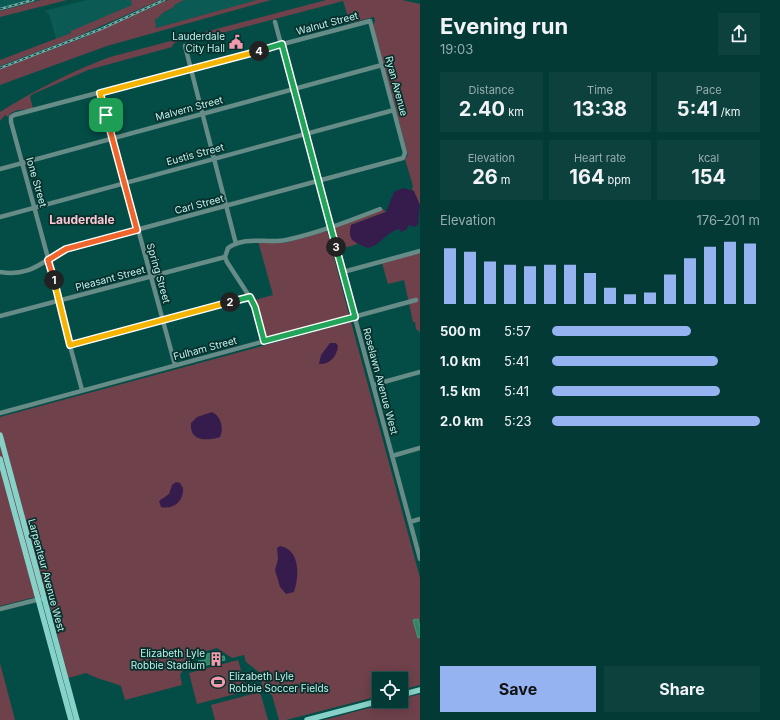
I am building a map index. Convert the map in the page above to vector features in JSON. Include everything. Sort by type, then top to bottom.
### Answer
[{"type":"main road","name":"Larpenteur Avenue West","points":[[0,435],[41,599]]},
{"type":"main road","name":"Larpenteur Avenue West","points":[[0,459],[72,712],[77,720]]},
{"type":"main road","points":[[408,693],[420,690]]},
{"type":"main road","points":[[307,720],[372,703]]},
{"type":"main road","name":"Larpenteur Avenue West","points":[[71,720],[72,712]]},
{"type":"street","name":"Walnut Street","points":[[11,117],[370,21]]},
{"type":"street","name":"Ryan Avenue","points":[[370,21],[405,156]]},
{"type":"street","name":"Roselawn Avenue West","points":[[275,22],[318,180],[333,227],[343,272],[420,559]]},
{"type":"street","points":[[185,46],[236,244]]},
{"type":"street","name":"Malvern Street","points":[[0,169],[382,65]]},
{"type":"street","name":"Spring Street","points":[[100,93],[137,230],[164,320],[175,365]]},
{"type":"street","name":"Eustis Street","points":[[0,217],[394,110]]},
{"type":"street","name":"Ione Street","points":[[11,117],[11,122],[82,390]]},
{"type":"street","name":"Carl Street","points":[[0,272],[27,271],[66,249],[403,158],[405,156]]},
{"type":"street","points":[[264,341],[255,307],[232,271],[225,257],[228,248],[236,244],[254,240],[284,240],[333,227],[380,208]]},
{"type":"street","points":[[343,272],[420,251]]},
{"type":"street","name":"Pleasant Street","points":[[0,316],[225,257]]},
{"type":"street","points":[[70,345],[250,297]]},
{"type":"street","name":"Fulham Street","points":[[0,413],[416,300]]},
{"type":"street","points":[[373,385],[420,372]]},
{"type":"street","points":[[392,456],[420,448]]},
{"type":"street","points":[[410,522],[420,519]]},
{"type":"street","points":[[0,609],[41,599]]},
{"type":"shaded area","points":[[0,0],[41,0],[0,11]]},
{"type":"shaded area","points":[[41,0],[67,0],[0,17],[0,11]]},
{"type":"shaded area","points":[[87,0],[131,0],[133,5],[56,39],[49,14],[44,11]]},
{"type":"shaded area","points":[[131,0],[160,0],[76,37],[0,66],[0,60],[71,33],[71,31],[132,5]]},
{"type":"shaded area","points":[[168,0],[184,0],[174,5],[174,7],[163,13],[155,20],[156,28],[257,0],[271,0],[107,46],[0,85],[0,69],[85,37]]},
{"type":"shaded area","points":[[184,0],[257,0],[156,28],[155,20],[159,16]]},
{"type":"shaded area","points":[[326,0],[402,0],[420,4],[420,207],[412,189],[413,186],[405,159],[408,155],[373,25],[375,21],[374,17],[350,23],[343,1],[192,41],[188,39],[174,43],[172,47],[88,70],[33,94],[30,96],[33,109],[13,112],[8,117],[5,115],[0,121],[0,112],[26,96],[67,75],[110,57]]},
{"type":"shaded area","points":[[403,188],[414,191],[420,205],[418,225],[414,227],[409,225],[406,230],[401,232],[399,229],[394,231],[368,248],[355,242],[351,238],[350,234],[351,225],[386,212],[394,192]]},
{"type":"shaded area","points":[[383,209],[386,212],[351,225],[356,243],[358,244],[340,249],[335,228]]},
{"type":"shaded area","points":[[327,231],[349,315],[268,338],[266,336],[255,300],[273,295],[258,241],[284,243]]},
{"type":"shaded area","points":[[420,253],[420,332],[416,329],[415,322],[413,322],[404,280],[388,284],[382,263]]},
{"type":"shaded area","points":[[351,322],[420,578],[420,685],[408,688],[408,672],[372,672],[372,698],[286,720],[279,720],[272,695],[263,690],[259,672],[246,662],[244,655],[232,658],[217,648],[193,655],[180,675],[182,685],[125,700],[121,686],[117,684],[86,673],[68,678],[47,594],[0,606],[0,417]]},
{"type":"shaded area","points":[[330,343],[336,343],[338,346],[336,353],[330,361],[319,364],[321,355]]},
{"type":"shaded area","points":[[212,412],[220,419],[222,430],[220,437],[200,439],[196,437],[191,429],[191,423],[197,417]]},
{"type":"shaded area","points":[[176,482],[180,483],[183,488],[180,501],[170,507],[161,507],[159,501],[169,494],[172,485]]},
{"type":"shaded area","points":[[280,546],[292,553],[297,565],[297,579],[294,592],[286,594],[280,587],[275,570],[278,559],[277,548]]},
{"type":"shaded area","name":"Elizabeth Lyle Robbie Soccer Fields","points":[[238,660],[247,691],[197,704],[189,673]]},
{"type":"shaded area","points":[[0,663],[15,720],[0,720]]},
{"type":"shaded area","name":"Elizabeth Lyle Robbie Soccer Fields","points":[[260,692],[268,720],[215,720],[211,705]]},
{"type":"shaded area","points":[[420,694],[420,720],[324,720],[372,707],[408,708],[408,697]]},
{"type":"building","points":[[418,619],[420,637],[418,638],[413,620]]},
{"type":"building","name":"Elizabeth Lyle Robbie Stadium","points":[[216,652],[219,657],[224,656],[225,660],[199,667],[198,661],[206,660],[207,654]]},
{"type":"railway","points":[[0,9],[33,0]]},
{"type":"railway","points":[[0,68],[101,29],[164,0]]},
{"type":"place","name":"Lauderdale City Hall","points":[[236,42]]},
{"type":"place","name":"Elizabeth Lyle Robbie Stadium","points":[[216,659]]},
{"type":"place","name":"Elizabeth Lyle Robbie Soccer Fields","points":[[218,682]]},
{"type":"district","name":"Lauderdale","points":[[82,219]]},
{"type":"route","points":[[282,44],[355,317],[264,341],[255,307],[250,297],[70,345],[48,260],[66,249],[137,230],[106,115],[100,93],[282,44]]}]
